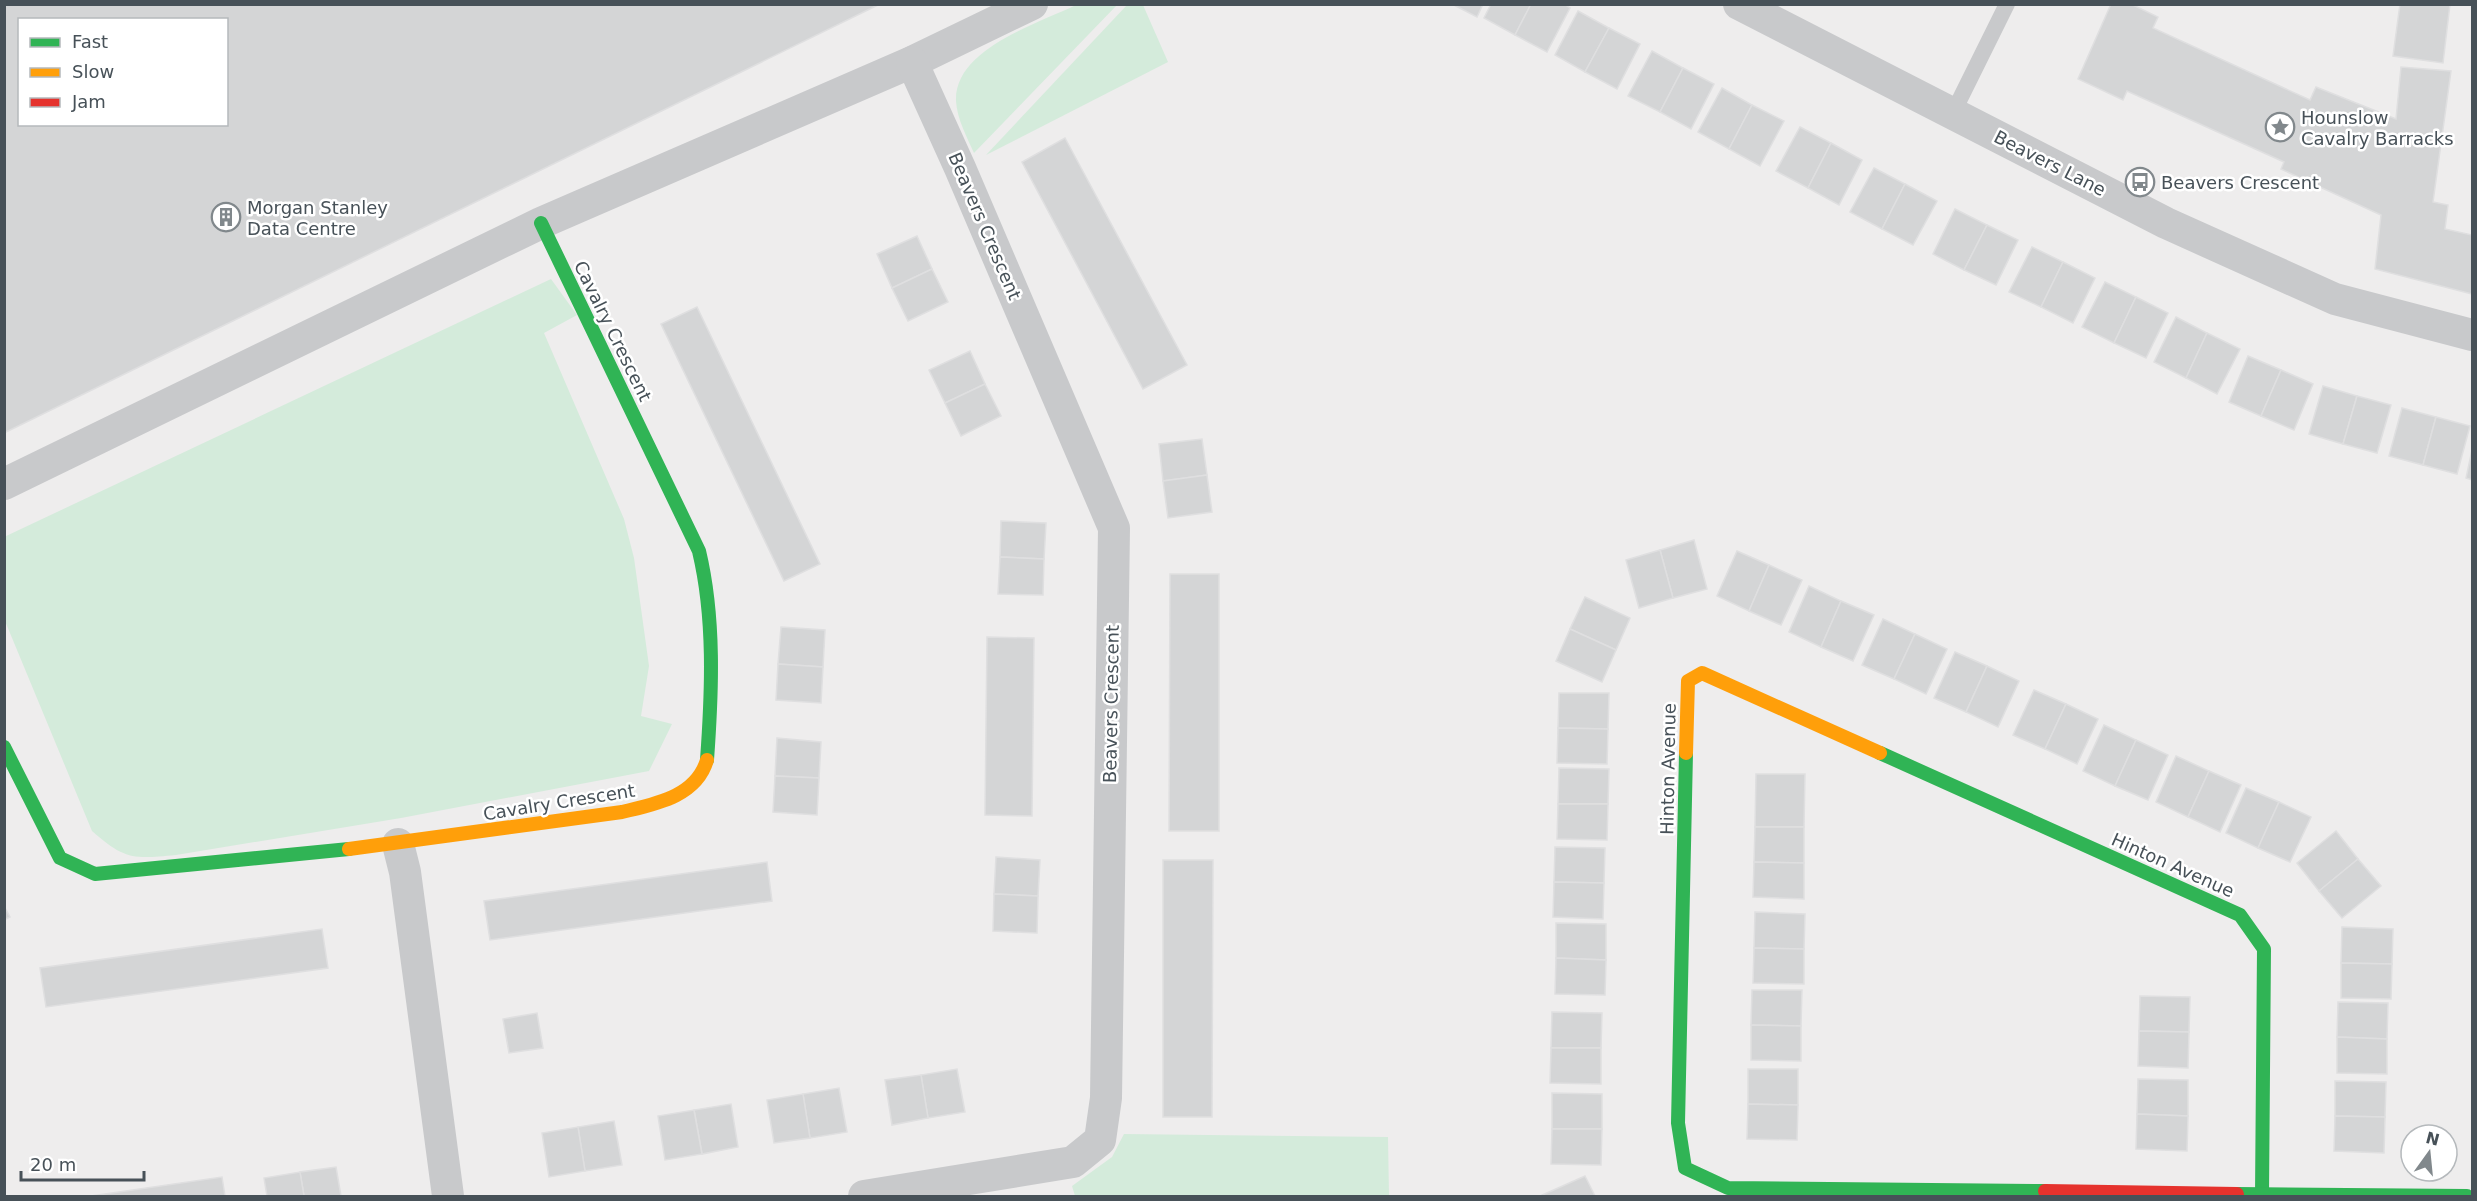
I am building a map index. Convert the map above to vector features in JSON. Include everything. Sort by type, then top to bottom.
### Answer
[{"type":"street","points":[[4,484],[541,223],[912,62],[1032,4]]},
{"type":"street","name":"Beavers Lane","points":[[1739,4],[2166,223],[2335,299],[2472,335]]},
{"type":"street","name":"Beavers Crescent","points":[[864,1197],[1073,1162],[1100,1140],[1106,1098],[1114,528],[960,168],[912,62]]},
{"type":"street","name":"Cavalry Crescent","points":[[4,747],[60,858],[95,874],[398,844],[622,812],[656,804],[689,790],[707,763],[711,710],[710,614],[699,551],[541,223]]},
{"type":"street","name":"Hinton Avenue","points":[[2262,1195],[2264,949],[2240,915],[1702,673],[1688,681],[1678,1123],[1685,1168],[1728,1188],[2262,1195],[2467,1197]]},
{"type":"street","points":[[398,844],[405,872],[448,1197]]},
{"type":"lane","points":[[1953,113],[2007,4]]},
{"type":"green space","points":[[1076,5],[1117,5],[974,153],[960,121],[956,101],[959,83],[968,67],[983,53],[1020,30]]},
{"type":"green space","points":[[1127,5],[1143,5],[1168,62],[986,155]]},
{"type":"green space","points":[[551,279],[577,315],[544,333],[624,519],[634,558],[649,666],[641,716],[672,724],[649,771],[401,818],[176,855],[139,857],[113,848],[103,841],[92,831],[5,621],[4,537]]},
{"type":"green space","points":[[1124,1134],[1388,1137],[1389,1196],[1075,1196],[1072,1186],[1112,1157]]},
{"type":"building","name":"Morgan Stanley Data Centre","points":[[4,4],[880,4],[4,433]]},
{"type":"building","points":[[1452,4],[1483,4],[1477,17]]},
{"type":"building","points":[[1491,4],[1531,4],[1515,35],[1484,18]]},
{"type":"building","points":[[1531,4],[1564,4],[1570,8],[1547,52],[1515,35]]},
{"type":"building","points":[[2111,4],[2131,4],[2158,17],[2153,28],[2310,100],[2316,87],[2396,119],[2401,67],[2451,71],[2433,202],[2448,205],[2445,229],[2472,235],[2472,294],[2375,269],[2381,215],[2281,169],[2284,162],[2127,91],[2123,100],[2078,79]]},
{"type":"building","points":[[2400,4],[2450,4],[2443,63],[2393,56]]},
{"type":"building","points":[[1578,11],[1609,28],[1585,72],[1555,55]]},
{"type":"building","points":[[1609,28],[1640,44],[1617,89],[1585,72]]},
{"type":"building","points":[[1652,51],[1683,68],[1660,112],[1628,96]]},
{"type":"building","points":[[1683,68],[1714,84],[1691,129],[1660,112]]},
{"type":"building","points":[[1722,88],[1752,105],[1729,149],[1698,132]]},
{"type":"building","points":[[1752,105],[1784,121],[1760,166],[1729,149]]},
{"type":"building","points":[[1800,127],[1831,143],[1808,188],[1776,171]]},
{"type":"building","points":[[1065,138],[1187,365],[1143,389],[1022,162]]},
{"type":"building","points":[[1831,143],[1862,160],[1839,205],[1808,188]]},
{"type":"building","points":[[1874,168],[1905,184],[1882,229],[1850,212]]},
{"type":"building","points":[[1905,184],[1937,201],[1913,245],[1882,229]]},
{"type":"building","points":[[1955,209],[1987,225],[1964,270],[1933,254]]},
{"type":"building","points":[[1987,225],[2018,240],[1996,285],[1964,270]]},
{"type":"building","points":[[917,236],[932,269],[892,288],[877,254]]},
{"type":"building","points":[[2032,247],[2063,262],[2041,307],[2009,292]]},
{"type":"building","points":[[2063,262],[2095,278],[2073,323],[2041,307]]},
{"type":"building","points":[[932,269],[948,302],[908,321],[892,288]]},
{"type":"building","points":[[2105,282],[2136,297],[2114,343],[2082,327]]},
{"type":"building","points":[[2136,297],[2168,313],[2146,358],[2114,343]]},
{"type":"building","points":[[697,307],[820,564],[784,581],[661,324]]},
{"type":"building","points":[[2176,317],[2207,333],[2186,378],[2154,362]]},
{"type":"building","points":[[2207,333],[2240,349],[2217,394],[2186,378]]},
{"type":"building","points":[[970,351],[985,384],[945,403],[929,370]]},
{"type":"building","points":[[2248,356],[2281,370],[2261,416],[2229,402]]},
{"type":"building","points":[[2281,370],[2313,384],[2294,430],[2261,416]]},
{"type":"building","points":[[985,384],[1001,416],[961,436],[945,403]]},
{"type":"building","points":[[2323,386],[2357,396],[2343,444],[2309,434]]},
{"type":"building","points":[[2357,396],[2391,405],[2377,453],[2343,444]]},
{"type":"building","points":[[2402,408],[2436,417],[2423,465],[2389,456]]},
{"type":"building","points":[[2436,417],[2470,426],[2457,474],[2423,465]]},
{"type":"building","points":[[1202,439],[1207,475],[1163,481],[1159,444]]},
{"type":"building","points":[[2472,450],[2472,480],[2466,478]]},
{"type":"building","points":[[1207,475],[1212,512],[1168,518],[1163,481]]},
{"type":"building","points":[[1001,521],[1046,523],[1044,559],[1000,557]]},
{"type":"building","points":[[1694,540],[1707,589],[1673,598],[1660,550]]},
{"type":"building","points":[[1660,550],[1673,598],[1639,608],[1626,560]]},
{"type":"building","points":[[1737,551],[1769,565],[1749,611],[1717,596]]},
{"type":"building","points":[[1000,557],[1044,559],[1043,595],[998,594]]},
{"type":"building","points":[[1769,565],[1802,580],[1781,625],[1749,611]]},
{"type":"building","points":[[1170,574],[1219,574],[1219,831],[1169,831]]},
{"type":"building","points":[[1809,586],[1841,601],[1821,647],[1789,632]]},
{"type":"building","points":[[1585,597],[1630,618],[1616,650],[1570,629]]},
{"type":"building","points":[[1841,601],[1874,615],[1853,661],[1821,647]]},
{"type":"building","points":[[1883,619],[1915,634],[1894,679],[1862,665]]},
{"type":"building","points":[[781,627],[825,630],[823,667],[778,664]]},
{"type":"building","points":[[1570,629],[1616,650],[1602,682],[1556,661]]},
{"type":"building","points":[[1915,634],[1947,649],[1926,694],[1894,679]]},
{"type":"building","points":[[987,637],[1034,638],[1032,816],[985,815]]},
{"type":"building","points":[[1955,652],[1987,666],[1966,712],[1934,698]]},
{"type":"building","points":[[778,664],[823,667],[821,703],[776,700]]},
{"type":"building","points":[[1987,666],[2019,681],[1998,727],[1966,712]]},
{"type":"building","points":[[2034,690],[2066,704],[2045,749],[2013,735]]},
{"type":"building","points":[[1559,693],[1609,693],[1608,729],[1558,728]]},
{"type":"building","points":[[2066,704],[2098,719],[2077,764],[2045,749]]},
{"type":"building","points":[[2104,725],[2136,740],[2115,786],[2083,771]]},
{"type":"building","points":[[1558,728],[1608,729],[1607,764],[1557,763]]},
{"type":"building","points":[[777,738],[821,742],[819,778],[775,776]]},
{"type":"building","points":[[2136,740],[2168,755],[2148,800],[2115,786]]},
{"type":"building","points":[[2176,756],[2209,771],[2188,817],[2156,802]]},
{"type":"building","points":[[1559,768],[1609,769],[1608,804],[1558,804]]},
{"type":"building","points":[[2209,771],[2241,785],[2220,832],[2188,817]]},
{"type":"building","points":[[1756,774],[1805,774],[1804,827],[1755,827]]},
{"type":"building","points":[[775,776],[819,778],[817,815],[773,812]]},
{"type":"building","points":[[2246,788],[2279,802],[2258,848],[2226,833]]},
{"type":"building","points":[[2279,802],[2311,817],[2290,862],[2258,848]]},
{"type":"building","points":[[1558,804],[1608,804],[1607,840],[1557,839]]},
{"type":"building","points":[[1755,827],[1804,827],[1804,863],[1754,862]]},
{"type":"building","points":[[2336,831],[2358,859],[2319,891],[2297,863]]},
{"type":"building","points":[[1555,847],[1605,848],[1604,883],[1554,882]]},
{"type":"building","points":[[996,857],[1040,860],[1038,896],[994,894]]},
{"type":"building","points":[[2358,859],[2381,886],[2342,918],[2319,891]]},
{"type":"building","points":[[1163,860],[1213,860],[1212,1117],[1163,1117]]},
{"type":"building","points":[[767,862],[772,901],[490,940],[484,901]]},
{"type":"building","points":[[1754,862],[1804,863],[1804,899],[1753,897]]},
{"type":"building","points":[[1554,882],[1604,883],[1603,919],[1553,917]]},
{"type":"building","points":[[994,894],[1038,896],[1037,933],[993,931]]},
{"type":"building","points":[[4,906],[10,917],[4,920]]},
{"type":"building","points":[[1755,912],[1805,914],[1804,949],[1754,948]]},
{"type":"building","points":[[1556,923],[1606,924],[1606,960],[1556,958]]},
{"type":"building","points":[[2342,927],[2393,929],[2392,964],[2341,963]]},
{"type":"building","points":[[322,929],[328,968],[46,1007],[40,968]]},
{"type":"building","points":[[1754,948],[1804,949],[1804,984],[1753,983]]},
{"type":"building","points":[[1556,958],[1606,960],[1605,995],[1555,994]]},
{"type":"building","points":[[2341,963],[2392,964],[2391,999],[2341,998]]},
{"type":"building","points":[[1752,990],[1802,990],[1801,1026],[1751,1025]]},
{"type":"building","points":[[2140,996],[2190,997],[2189,1032],[2139,1031]]},
{"type":"building","points":[[2338,1002],[2388,1003],[2387,1039],[2337,1037]]},
{"type":"building","points":[[1552,1012],[1602,1013],[1601,1048],[1551,1048]]},
{"type":"building","points":[[537,1013],[543,1048],[509,1053],[503,1019]]},
{"type":"building","points":[[1751,1025],[1801,1026],[1801,1061],[1751,1060]]},
{"type":"building","points":[[2139,1031],[2189,1032],[2188,1068],[2138,1066]]},
{"type":"building","points":[[2337,1037],[2387,1039],[2387,1074],[2337,1073]]},
{"type":"building","points":[[1551,1048],[1601,1048],[1601,1084],[1550,1083]]},
{"type":"building","points":[[957,1069],[965,1112],[928,1118],[921,1075]]},
{"type":"building","points":[[1748,1069],[1798,1069],[1798,1105],[1748,1104]]},
{"type":"building","points":[[921,1075],[928,1118],[892,1125],[885,1080]]},
{"type":"building","points":[[2138,1079],[2188,1080],[2188,1116],[2137,1114]]},
{"type":"building","points":[[2335,1081],[2386,1082],[2385,1117],[2335,1116]]},
{"type":"building","points":[[839,1088],[847,1132],[810,1138],[803,1094]]},
{"type":"building","points":[[1552,1093],[1602,1094],[1602,1129],[1552,1129]]},
{"type":"building","points":[[803,1094],[810,1138],[774,1143],[767,1100]]},
{"type":"building","points":[[731,1104],[738,1147],[702,1154],[694,1110]]},
{"type":"building","points":[[1748,1104],[1798,1105],[1797,1140],[1747,1139]]},
{"type":"building","points":[[694,1110],[702,1154],[665,1160],[658,1116]]},
{"type":"building","points":[[2137,1114],[2188,1116],[2187,1151],[2136,1149]]},
{"type":"building","points":[[2335,1116],[2385,1117],[2384,1153],[2334,1151]]},
{"type":"building","points":[[614,1121],[622,1165],[585,1171],[578,1127]]},
{"type":"building","points":[[578,1127],[585,1171],[549,1177],[542,1133]]},
{"type":"building","points":[[1552,1129],[1602,1129],[1601,1165],[1551,1164]]},
{"type":"building","points":[[336,1167],[341,1196],[304,1196],[300,1172]]},
{"type":"building","points":[[300,1172],[304,1196],[267,1196],[264,1178]]},
{"type":"building","points":[[1585,1176],[1595,1196],[1540,1196]]},
{"type":"building","points":[[222,1177],[225,1196],[91,1196]]},
{"type":"traffic: fast","points":[[541,223],[699,551],[710,628],[711,681],[707,760]]},
{"type":"traffic: fast","points":[[4,747],[60,858],[95,874],[349,849]]},
{"type":"traffic: fast","points":[[1686,753],[1678,1123],[1685,1168],[1728,1188],[2045,1191]]},
{"type":"traffic: fast","points":[[1880,753],[2240,915],[2264,949],[2262,1195]]},
{"type":"traffic: fast","points":[[2237,1194],[2467,1196]]},
{"type":"traffic: slow","points":[[1686,753],[1688,681],[1702,673],[1880,753]]},
{"type":"traffic: slow","points":[[349,849],[635,809],[660,802],[684,791],[702,773],[707,760]]},
{"type":"traffic: jam","points":[[2045,1191],[2237,1194]]},
{"type":"place","name":"Hounslow Cavalry Barracks","points":[[2280,127]]},
{"type":"place","name":"Beavers Crescent","points":[[2140,182]]},
{"type":"place","name":"Morgan Stanley Data Centre","points":[[226,217]]}]
